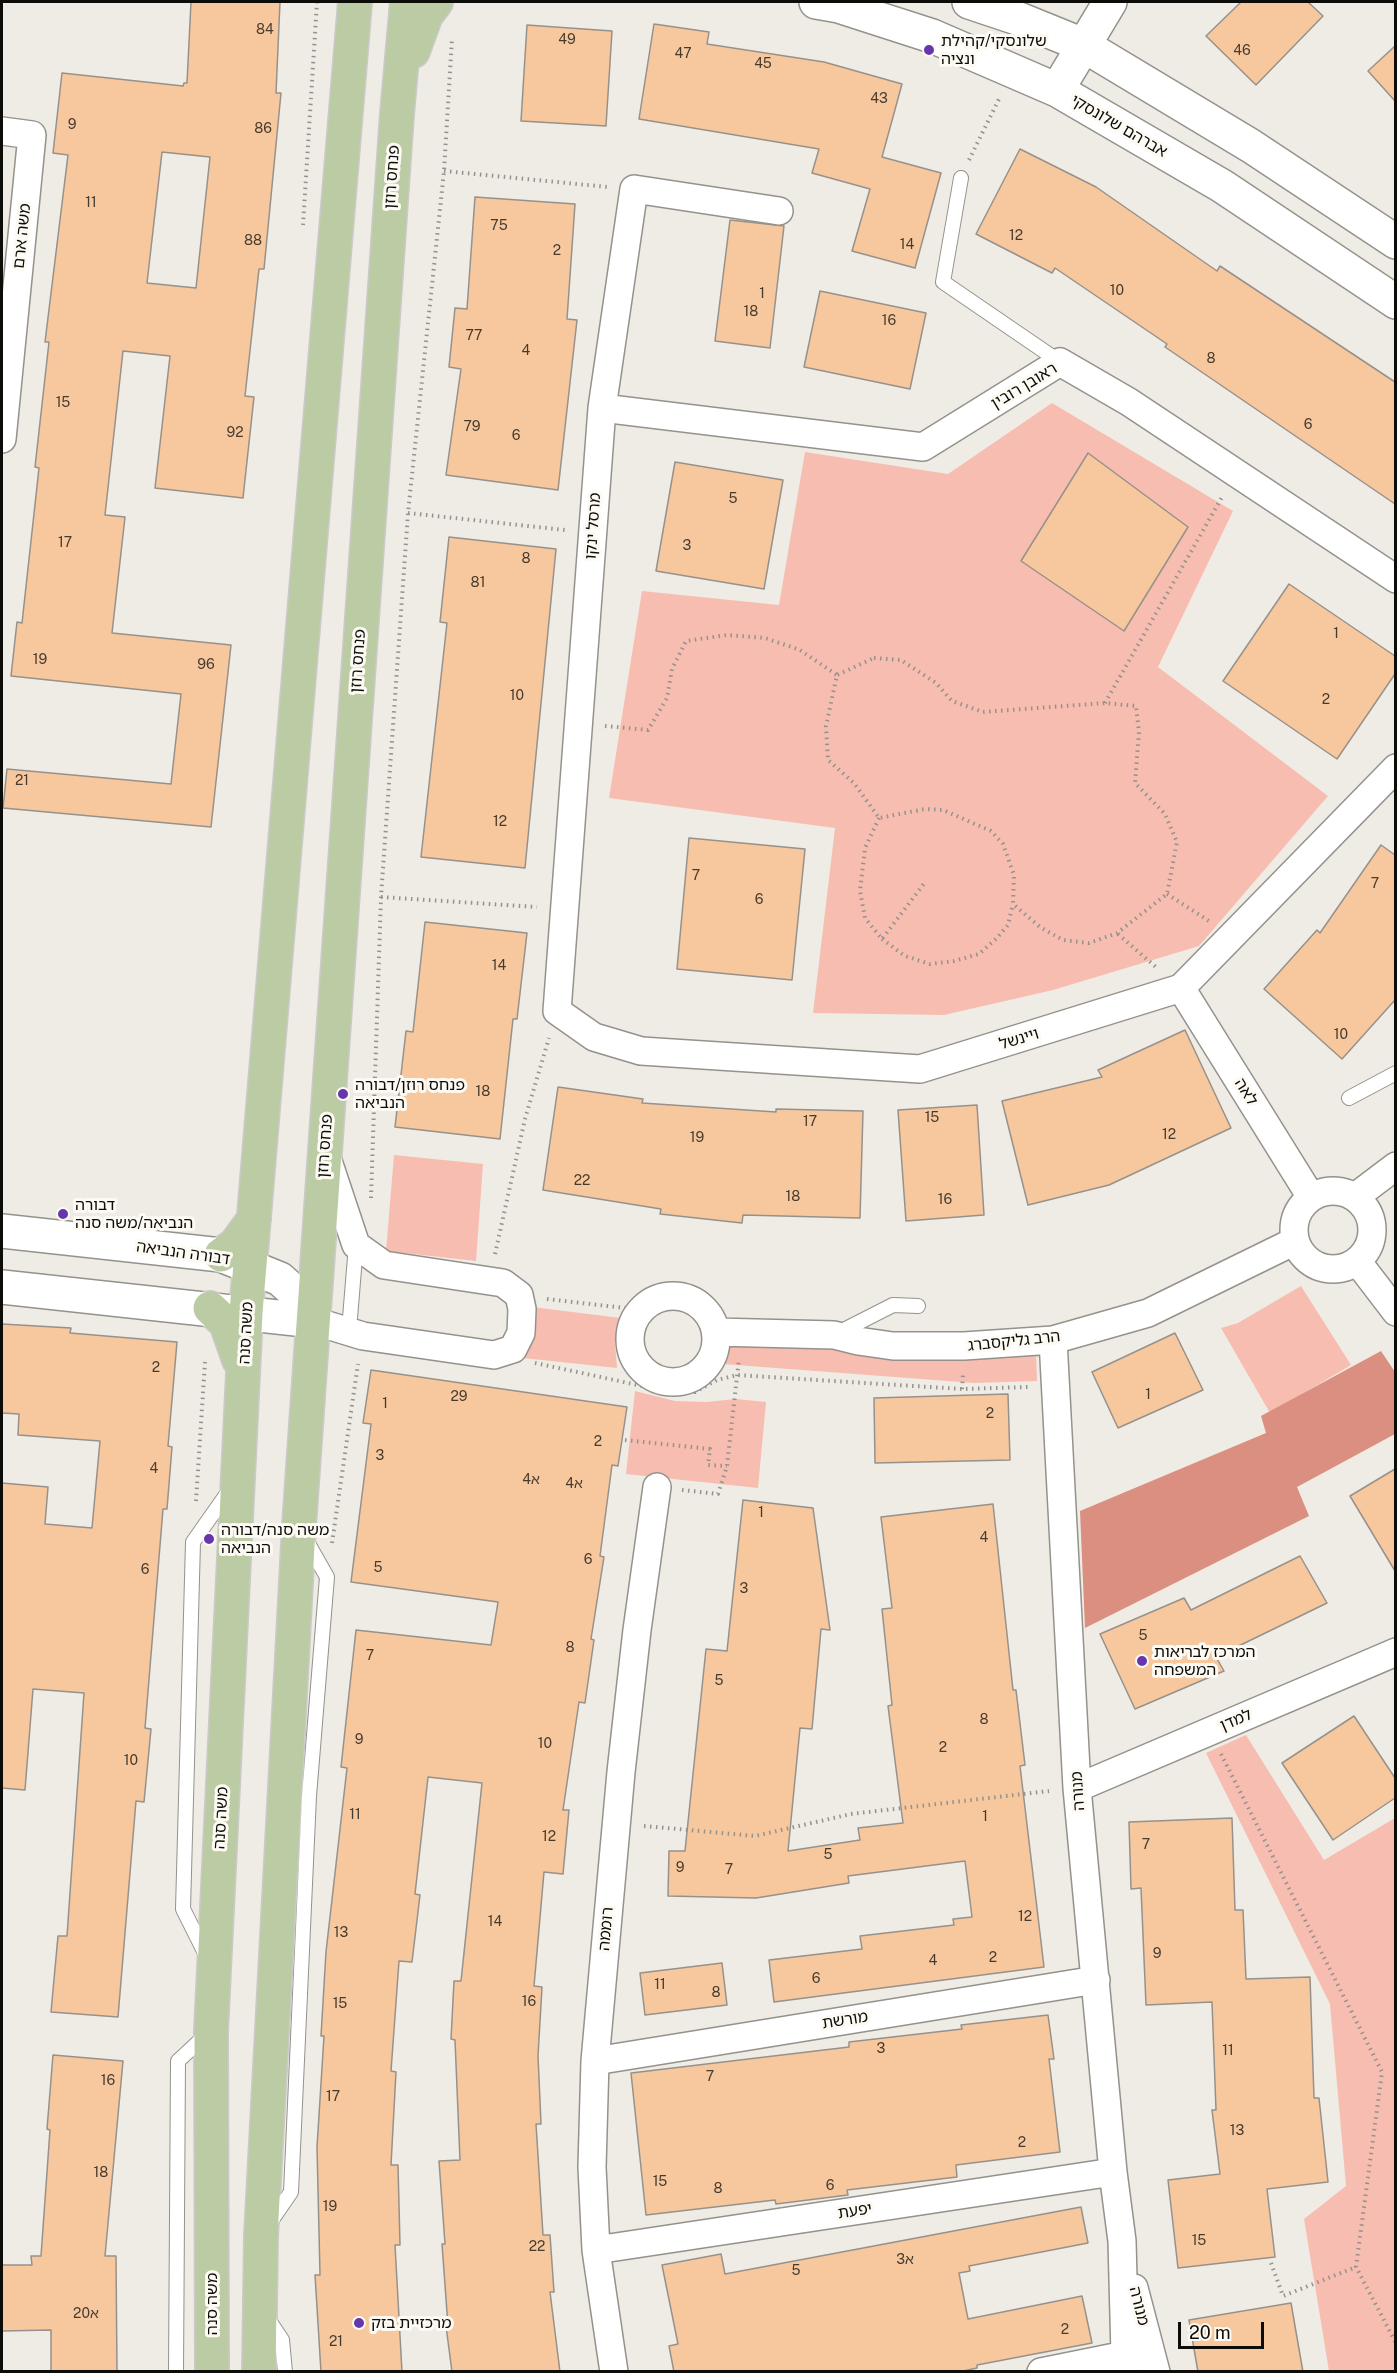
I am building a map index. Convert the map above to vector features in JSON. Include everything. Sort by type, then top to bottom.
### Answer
[{"type":"main road","points":[[340,2],[350,53]]},
{"type":"main road","points":[[236,1260],[254,1219],[355,2]]},
{"type":"main road","name":"פנחס רוזן","points":[[339,1329],[324,1149],[397,114],[407,2]]},
{"type":"main road","points":[[397,114],[415,44],[426,15],[436,2]]},
{"type":"main road","name":"משה סנה","points":[[212,2372],[211,2031],[246,1312],[236,1260]]},
{"type":"main road","points":[[210,1308],[226,1323],[244,1373]]},
{"type":"main road","points":[[259,2372],[258,2306],[261,2236],[299,1526],[339,1329]]},
{"type":"street","name":"אברהם שלונסקי","points":[[816,2],[839,6],[932,36],[1013,69],[1057,90],[1222,186],[1395,302]]},
{"type":"street","points":[[969,2],[1014,16],[1083,45],[1251,146],[1395,242]]},
{"type":"street","points":[[1057,90],[1110,2]]},
{"type":"street","name":"משה ארם","points":[[2,131],[32,135],[2,439]]},
{"type":"street","points":[[634,189],[779,211]]},
{"type":"street","name":"מרסל ינקו","points":[[557,1011],[602,408],[634,189]]},
{"type":"street","name":"ראובן רובין","points":[[602,408],[924,447],[1060,362],[1129,402],[1395,579]]},
{"type":"street","name":"ויינשל","points":[[557,1011],[594,1037],[641,1051],[921,1070],[1180,988],[1395,768]]},
{"type":"street","name":"לאה","points":[[1180,988],[1311,1197]]},
{"type":"street","points":[[2,1287],[246,1312],[494,1355],[513,1349],[521,1333],[522,1309],[519,1294],[503,1283],[490,1279],[384,1265],[356,1245],[324,1149]]},
{"type":"street","points":[[1354,1197],[1395,1166]]},
{"type":"street","points":[[1333,1191],[1354,1197],[1370,1216],[1371,1240],[1366,1252],[1347,1267],[1325,1269],[1305,1259],[1295,1241],[1294,1221],[1303,1203],[1311,1197],[1333,1191]]},
{"type":"street","name":"דבורה הנביאה","points":[[2,1231],[236,1260],[280,1279],[339,1329]]},
{"type":"street","name":"הרב גליקסברג","points":[[728,1332],[834,1335],[893,1346],[964,1346],[1053,1340],[1148,1313],[1233,1274],[1295,1241]]},
{"type":"street","points":[[1357,1261],[1395,1312]]},
{"type":"street","points":[[679,1297],[703,1308],[728,1332],[702,1371],[689,1379],[675,1382],[660,1380],[638,1363],[632,1350],[630,1336],[634,1322],[642,1310],[652,1301],[679,1297]]},
{"type":"street","name":"מנורה","points":[[1053,1340],[1077,1788],[1113,2172],[1122,2241],[1126,2363]]},
{"type":"street","name":"רוממה","points":[[614,2372],[596,2250],[592,2167],[595,2061],[616,1824],[637,1630],[657,1487]]},
{"type":"street","name":"למדן","points":[[1077,1788],[1395,1652]]},
{"type":"street","name":"מורשת","points":[[595,2061],[1096,1980]]},
{"type":"street","name":"יפעת","points":[[596,2250],[1113,2172]]},
{"type":"street","name":"מנורה","points":[[1122,2241],[1156,2372]]},
{"type":"street","points":[[1041,2372],[1126,2363]]},
{"type":"lane","points":[[961,178],[943,282],[1060,362]]},
{"type":"lane","points":[[1349,1098],[1395,1073]]},
{"type":"lane","points":[[339,1329],[350,1318],[356,1245]]},
{"type":"lane","points":[[834,1335],[893,1305],[918,1306]]},
{"type":"lane","points":[[214,1970],[183,1909],[193,1542],[237,1478]]},
{"type":"lane","points":[[261,2236],[291,2192],[309,1796],[327,1577],[299,1526]]},
{"type":"lane","points":[[285,1772],[309,1796]]},
{"type":"lane","points":[[176,2372],[178,2061],[211,2031]]},
{"type":"lane","points":[[258,2306],[282,2340],[285,2372]]},
{"type":"path","points":[[371,1208],[381,897],[408,513],[444,171],[452,35]]},
{"type":"path","points":[[961,178],[1013,69]]},
{"type":"path","points":[[444,171],[634,189]]},
{"type":"path","points":[[1105,703],[1236,473]]},
{"type":"path","points":[[408,513],[592,533]]},
{"type":"path","points":[[579,724],[648,730],[667,698],[672,669],[686,641],[727,635],[765,638],[800,650],[837,675]]},
{"type":"path","points":[[837,675],[874,658],[901,660],[936,683],[952,701],[982,712],[1105,703],[1136,706],[1139,732],[1135,783],[1165,814],[1178,842],[1167,894],[1118,933],[1089,943],[1063,940],[1040,927],[1013,904]]},
{"type":"path","points":[[837,675],[826,726],[828,760],[854,783],[879,818]]},
{"type":"path","points":[[925,809],[944,810],[991,831],[1003,844],[1014,875],[1013,904],[1008,925],[979,954],[954,961],[930,964],[905,956],[882,939],[865,918],[860,891],[865,848],[879,818],[925,809]]},
{"type":"path","points":[[882,939],[926,880]]},
{"type":"path","points":[[1167,894],[1233,935]]},
{"type":"path","points":[[381,897],[565,909]]},
{"type":"path","points":[[1118,933],[1180,988]]},
{"type":"path","points":[[490,1279],[525,1119],[557,1011]]},
{"type":"path","points":[[563,1301],[642,1310]]},
{"type":"path","points":[[327,1577],[339,1329]]},
{"type":"path","points":[[657,1487],[718,1494],[728,1466],[737,1375],[728,1332]]},
{"type":"path","points":[[193,1542],[206,1351]]},
{"type":"path","points":[[494,1355],[661,1390],[695,1392],[717,1380],[737,1375],[962,1389],[1055,1385]]},
{"type":"path","points":[[625,1440],[710,1449],[708,1465],[728,1466]]},
{"type":"path","points":[[1210,1732],[1382,2072],[1356,2267],[1395,2343]]},
{"type":"path","points":[[616,1824],[755,1836],[851,1814],[1077,1788]]},
{"type":"path","points":[[1271,2263],[1283,2296],[1356,2267]]},
{"type":"shaded area","points":[[1052,403],[1233,511],[1158,667],[1328,796],[1199,946],[1053,990],[944,1015],[813,1013],[835,828],[609,798],[642,591],[779,605],[805,452],[948,474]]},
{"type":"shaded area","points":[[394,1155],[483,1164],[476,1261],[386,1251]]},
{"type":"shaded area","points":[[1301,1286],[1351,1365],[1270,1413],[1221,1328],[1238,1323]]},
{"type":"shaded area","points":[[532,1307],[621,1318],[615,1343],[617,1368],[523,1358],[533,1332]]},
{"type":"shaded area","points":[[728,1341],[1036,1352],[1037,1381],[974,1383],[723,1364]]},
{"type":"shaded area","points":[[1381,1351],[1395,1372],[1395,1434],[1297,1487],[1309,1516],[1085,1628],[1080,1511],[1266,1433],[1261,1416]]},
{"type":"shaded area","points":[[635,1391],[675,1401],[706,1402],[736,1399],[766,1402],[758,1488],[626,1474]]},
{"type":"shaded area","points":[[1246,1735],[1324,1860],[1395,1818],[1395,2371],[1329,2371],[1304,2219],[1346,2186],[1330,2004],[1206,1753]]},
{"type":"building","points":[[191,2],[280,2],[276,93],[281,93],[264,269],[259,269],[245,396],[254,397],[243,498],[155,488],[170,356],[123,351],[105,515],[125,517],[112,633],[231,645],[211,827],[3,808],[7,769],[171,784],[181,694],[11,676],[17,622],[22,623],[39,468],[35,467],[49,342],[45,342],[68,155],[53,153],[62,73],[183,86],[187,83]],"holes":[[[162,152],[210,157],[196,288],[147,283]]]},
{"type":"building","points":[[1241,2],[1308,2],[1323,16],[1256,85],[1206,36]]},
{"type":"building","points":[[654,24],[709,32],[707,44],[824,62],[902,84],[882,157],[941,173],[915,268],[852,251],[870,189],[812,173],[819,149],[639,119]]},
{"type":"building","points":[[527,25],[612,31],[606,126],[521,121]]},
{"type":"building","points":[[1395,46],[1395,101],[1368,71]]},
{"type":"building","points":[[1020,149],[1096,187],[1217,271],[1220,266],[1395,382],[1395,504],[1165,347],[1167,344],[1055,268],[1052,273],[976,234]]},
{"type":"building","points":[[475,197],[575,204],[567,319],[577,320],[558,490],[446,475],[461,369],[449,367],[455,308],[467,309]]},
{"type":"building","points":[[730,220],[784,226],[770,348],[715,341]]},
{"type":"building","points":[[820,291],[926,313],[910,389],[804,367]]},
{"type":"building","points":[[1088,453],[1188,527],[1124,631],[1021,561]]},
{"type":"building","points":[[675,462],[783,480],[764,589],[656,571]]},
{"type":"building","points":[[449,537],[556,549],[525,868],[421,857],[447,623],[440,622]]},
{"type":"building","points":[[1289,584],[1395,656],[1395,674],[1337,759],[1223,681]]},
{"type":"building","points":[[689,838],[805,849],[792,980],[677,969]]},
{"type":"building","points":[[1381,845],[1395,855],[1395,1000],[1342,1059],[1264,989],[1317,930],[1320,933]]},
{"type":"building","points":[[425,922],[527,933],[517,1019],[513,1019],[500,1139],[395,1127],[406,1031],[413,1032]]},
{"type":"building","points":[[1185,1030],[1231,1128],[1109,1185],[1028,1205],[1002,1101],[1102,1077],[1098,1070]]},
{"type":"building","points":[[558,1087],[643,1099],[642,1103],[776,1112],[776,1109],[863,1111],[860,1218],[743,1215],[742,1223],[660,1214],[661,1209],[543,1190]]},
{"type":"building","points":[[977,1105],[984,1215],[906,1221],[898,1110]]},
{"type":"building","points":[[2,1324],[71,1328],[70,1333],[177,1342],[168,1446],[172,1447],[167,1509],[163,1509],[145,1728],[151,1729],[144,1802],[136,1801],[118,2017],[51,2012],[58,1936],[67,1936],[84,1693],[33,1689],[25,1790],[2,1788],[2,1483],[48,1487],[45,1524],[92,1528],[100,1441],[18,1435],[19,1414],[2,1413]]},
{"type":"building","points":[[1175,1333],[1203,1390],[1118,1428],[1092,1372]]},
{"type":"building","points":[[371,1370],[627,1407],[618,1466],[612,1465],[600,1556],[604,1557],[591,1639],[594,1640],[585,1703],[579,1702],[563,1810],[569,1810],[563,1874],[544,1872],[534,1986],[542,1987],[538,2056],[541,2124],[536,2124],[543,2235],[550,2235],[554,2292],[550,2292],[560,2372],[452,2372],[446,2326],[448,2326],[442,2244],[445,2244],[439,2161],[460,2160],[455,2040],[451,2039],[454,1981],[461,1981],[482,1783],[428,1777],[415,1894],[420,1895],[412,1962],[399,1961],[391,2071],[396,2072],[391,2165],[398,2165],[400,2245],[395,2245],[402,2372],[321,2372],[315,2275],[320,2275],[317,2147],[324,2036],[321,2036],[326,1952],[347,1768],[341,1767],[356,1630],[491,1645],[498,1602],[351,1582],[371,1424],[363,1423]]},
{"type":"building","points":[[1008,1394],[1010,1460],[875,1463],[874,1398]]},
{"type":"building","points":[[1395,1469],[1395,1571],[1350,1496]]},
{"type":"building","points":[[743,1500],[813,1508],[830,1630],[821,1629],[812,1729],[800,1728],[788,1851],[860,1840],[858,1828],[903,1823],[888,1706],[892,1705],[882,1609],[892,1608],[881,1517],[993,1504],[1013,1690],[1016,1690],[1025,1765],[1020,1766],[1044,1967],[774,2002],[769,1960],[862,1949],[860,1936],[954,1925],[953,1919],[972,1917],[965,1861],[848,1876],[849,1883],[756,1898],[668,1896],[669,1851],[685,1851],[706,1649],[727,1651]]},
{"type":"building","points":[[1300,1556],[1327,1603],[1216,1657],[1224,1671],[1135,1709],[1100,1634],[1184,1598],[1191,1610]]},
{"type":"building","points":[[1354,1716],[1395,1778],[1395,1798],[1333,1840],[1282,1763]]},
{"type":"building","points":[[1232,1818],[1235,1910],[1243,1910],[1246,1979],[1310,1977],[1314,2098],[1319,2098],[1328,2182],[1267,2189],[1275,2257],[1178,2268],[1168,2180],[1220,2174],[1212,2110],[1216,2110],[1212,2002],[1146,2005],[1141,1888],[1131,1889],[1129,1822]]},
{"type":"building","points":[[722,1963],[727,2005],[645,2015],[640,1973]]},
{"type":"building","points":[[1048,2015],[1054,2059],[1049,2059],[1060,2152],[956,2165],[957,2177],[847,2190],[848,2195],[776,2204],[775,2200],[646,2215],[631,2073],[849,2047],[849,2042],[962,2029],[961,2025]]},
{"type":"building","points":[[53,2055],[123,2061],[105,2256],[116,2256],[117,2372],[51,2372],[51,2330],[2,2331],[2,2265],[32,2265],[31,2256],[41,2256]]},
{"type":"building","points":[[1081,2207],[1088,2243],[969,2266],[970,2271],[959,2273],[968,2319],[1082,2296],[1092,2343],[977,2365],[977,2368],[959,2372],[674,2372],[669,2346],[678,2344],[662,2265],[721,2254],[725,2274]]},
{"type":"building","points":[[1291,2303],[1303,2372],[1198,2372],[1189,2320]]},
{"type":"place","name":"שלונסקי/קהילת ונציה","points":[[929,50]]},
{"type":"place","name":"פנחס רוזן/דבורה הנביאה","points":[[343,1094]]},
{"type":"place","name":"דבורה הנביאה/משה סנה","points":[[63,1214]]},
{"type":"place","name":"משה סנה/דבורה הנביאה","points":[[209,1539]]},
{"type":"place","name":"המרכז לבריאות המשפחה","points":[[1142,1661]]},
{"type":"place","name":"מרכזיית בזק","points":[[359,2323]]}]
